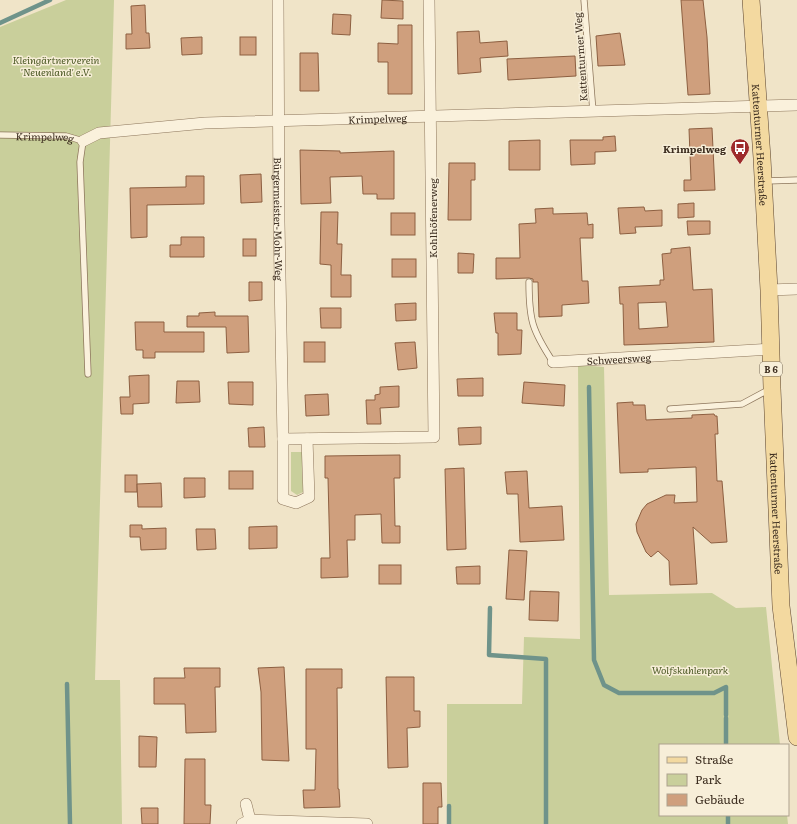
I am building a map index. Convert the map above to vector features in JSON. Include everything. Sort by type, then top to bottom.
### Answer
[{"type":"main road","name":"Kattenturmer Heerstraße","points":[[751,0],[764,181],[781,606],[797,737]]},
{"type":"street","name":"Bürgermeister-Mohr-Weg","points":[[278,0],[280,120],[279,222],[283,499],[296,503],[309,497],[307,439]]},
{"type":"street","name":"Kohlhöfenerweg","points":[[307,439],[434,437],[432,117],[429,0]]},
{"type":"street","name":"Krimpelweg","points":[[83,141],[99,133],[205,123],[797,105]]},
{"type":"street","points":[[769,290],[797,289]]},
{"type":"street","name":"Schweersweg","points":[[553,362],[771,349]]},
{"type":"street","points":[[283,439],[307,439]]},
{"type":"street","points":[[246,804],[246,822],[367,824]]},
{"type":"lane","name":"Kattenturmer Weg","points":[[584,0],[593,112]]},
{"type":"lane","name":"Krimpelweg","points":[[0,135],[66,136],[83,141]]},
{"type":"lane","points":[[83,141],[80,162],[88,374]]},
{"type":"lane","points":[[764,181],[797,180]]},
{"type":"lane","name":"Schweersweg","points":[[529,282],[529,313],[537,338],[553,362]]},
{"type":"lane","points":[[670,409],[742,404],[772,388]]},
{"type":"green space","name":"Kleingärtnerverein 'Neuenland' e.V.","points":[[66,0],[114,0],[95,680],[120,680],[122,824],[0,824],[0,27]]},
{"type":"green space","name":"Wolfskuhlenpark","points":[[578,365],[604,367],[609,595],[712,593],[736,608],[766,607],[780,744],[659,744],[659,816],[787,816],[788,824],[447,824],[447,704],[522,704],[524,637],[580,639]]},
{"type":"green space","points":[[291,452],[302,452],[303,492],[297,495],[291,491]]},
{"type":"building","points":[[382,0],[403,1],[403,19],[381,18]]},
{"type":"building","points":[[681,0],[703,0],[707,37],[710,94],[688,95]]},
{"type":"building","points":[[145,5],[146,33],[149,33],[150,48],[126,49],[126,34],[132,34],[131,6]]},
{"type":"building","points":[[333,14],[351,15],[350,35],[332,34]]},
{"type":"building","points":[[398,25],[412,25],[412,94],[388,94],[388,62],[378,62],[378,43],[398,44]]},
{"type":"building","points":[[479,31],[480,43],[507,41],[508,56],[480,58],[481,72],[458,74],[457,32]]},
{"type":"building","points":[[620,33],[625,65],[598,66],[596,36]]},
{"type":"building","points":[[202,37],[202,54],[182,55],[181,38]]},
{"type":"building","points":[[240,37],[256,37],[256,55],[240,55]]},
{"type":"building","points":[[300,53],[318,53],[319,91],[300,91]]},
{"type":"building","points":[[575,56],[576,76],[508,80],[507,59]]},
{"type":"building","points":[[712,128],[715,190],[684,191],[684,180],[691,180],[689,129]]},
{"type":"building","points":[[615,136],[616,151],[595,152],[595,164],[571,165],[570,140],[603,140],[603,137]]},
{"type":"building","points":[[540,140],[540,170],[509,170],[509,141]]},
{"type":"building","points":[[300,150],[340,151],[340,153],[394,151],[394,199],[377,199],[377,194],[363,194],[362,176],[330,177],[331,203],[301,204]]},
{"type":"building","points":[[449,163],[475,163],[475,180],[471,180],[471,220],[448,220]]},
{"type":"building","points":[[261,174],[262,202],[241,203],[240,175]]},
{"type":"building","points":[[186,176],[204,176],[204,204],[147,205],[147,237],[131,238],[130,188],[186,187]]},
{"type":"building","points":[[694,203],[694,217],[678,218],[678,204]]},
{"type":"building","points":[[644,207],[645,211],[662,210],[662,226],[635,227],[636,233],[620,234],[618,208]]},
{"type":"building","points":[[553,208],[553,214],[587,213],[588,225],[593,224],[593,238],[580,238],[582,281],[588,281],[589,303],[562,305],[562,316],[539,317],[538,282],[533,282],[533,279],[529,278],[496,279],[496,258],[520,258],[519,224],[536,223],[535,209]]},
{"type":"building","points":[[321,212],[338,212],[337,244],[342,244],[341,275],[351,275],[351,297],[331,297],[331,265],[320,264]]},
{"type":"building","points":[[391,213],[415,213],[415,235],[391,235]]},
{"type":"building","points":[[687,221],[710,221],[710,234],[688,235]]},
{"type":"building","points":[[181,237],[204,237],[204,257],[170,257],[170,245],[181,245]]},
{"type":"building","points":[[243,239],[256,239],[256,256],[243,256]]},
{"type":"building","points":[[690,247],[693,290],[712,289],[714,342],[624,345],[623,304],[620,304],[619,287],[660,285],[660,280],[664,280],[662,254],[671,253],[671,249]],"holes":[[[666,302],[668,327],[639,329],[638,303]]]},
{"type":"building","points":[[458,253],[474,254],[473,273],[458,273]]},
{"type":"building","points":[[392,259],[416,259],[416,277],[392,277]]},
{"type":"building","points":[[249,282],[262,282],[262,300],[249,301]]},
{"type":"building","points":[[416,303],[416,320],[396,321],[395,304]]},
{"type":"building","points":[[320,308],[341,308],[341,328],[321,328]]},
{"type":"building","points":[[215,312],[215,316],[248,316],[249,352],[227,353],[226,327],[187,327],[187,316],[199,316],[199,313]]},
{"type":"building","points":[[494,313],[517,313],[517,330],[522,330],[521,354],[498,355],[498,333],[496,333]]},
{"type":"building","points":[[135,322],[164,322],[164,332],[204,332],[204,352],[155,352],[155,358],[143,358],[143,350],[136,350]]},
{"type":"building","points":[[304,342],[325,342],[325,362],[304,362]]},
{"type":"building","points":[[415,342],[417,368],[398,370],[395,343]]},
{"type":"building","points":[[149,375],[149,403],[133,404],[133,414],[121,414],[120,397],[130,397],[129,376]]},
{"type":"building","points":[[483,378],[483,396],[458,396],[457,379]]},
{"type":"building","points":[[177,381],[199,381],[200,402],[176,403]]},
{"type":"building","points":[[228,382],[253,382],[253,405],[229,404]]},
{"type":"building","points":[[524,382],[565,385],[564,406],[522,403]]},
{"type":"building","points":[[399,386],[399,407],[380,408],[381,424],[367,424],[366,400],[375,400],[375,395],[380,394],[380,387]]},
{"type":"building","points":[[328,394],[329,415],[306,416],[305,395]]},
{"type":"building","points":[[633,402],[633,405],[645,405],[646,420],[692,418],[692,415],[714,414],[717,416],[718,434],[715,434],[717,481],[722,481],[727,542],[711,543],[693,527],[697,584],[670,585],[669,561],[658,551],[651,557],[646,552],[637,532],[636,524],[642,510],[647,504],[666,495],[675,495],[674,503],[697,502],[696,467],[648,469],[648,472],[620,473],[617,403]]},
{"type":"building","points":[[264,427],[265,447],[249,447],[248,428]]},
{"type":"building","points":[[481,427],[481,444],[459,445],[458,428]]},
{"type":"building","points":[[400,455],[400,478],[394,478],[395,526],[400,526],[400,543],[382,543],[381,514],[355,515],[355,540],[347,540],[348,577],[321,578],[321,558],[330,558],[328,478],[325,478],[325,456]]},
{"type":"building","points":[[464,468],[466,549],[447,550],[445,469]]},
{"type":"building","points":[[229,471],[253,471],[253,489],[229,489]]},
{"type":"building","points":[[527,471],[529,508],[562,506],[564,540],[520,542],[518,494],[507,494],[505,472]]},
{"type":"building","points":[[125,475],[137,475],[137,492],[125,492]]},
{"type":"building","points":[[184,478],[205,478],[205,497],[184,498]]},
{"type":"building","points":[[161,483],[162,507],[138,507],[137,484]]},
{"type":"building","points":[[130,525],[142,525],[142,529],[166,528],[166,549],[141,550],[140,537],[130,537]]},
{"type":"building","points":[[277,526],[277,548],[249,549],[249,527]]},
{"type":"building","points":[[196,529],[215,529],[216,549],[197,550]]},
{"type":"building","points":[[509,550],[527,551],[524,600],[506,599]]},
{"type":"building","points":[[379,565],[401,565],[401,584],[379,584]]},
{"type":"building","points":[[480,566],[480,584],[457,584],[456,567]]},
{"type":"building","points":[[530,591],[559,592],[558,621],[529,620]]},
{"type":"building","points":[[284,667],[289,761],[262,760],[261,692],[258,668]]},
{"type":"building","points":[[184,668],[220,668],[220,687],[215,687],[216,732],[186,733],[185,704],[154,704],[154,678],[185,678]]},
{"type":"building","points":[[306,669],[342,669],[342,688],[337,688],[338,789],[340,807],[304,808],[303,790],[315,790],[316,749],[306,749]]},
{"type":"building","points":[[386,677],[414,677],[414,711],[420,711],[420,727],[407,728],[408,767],[388,768]]},
{"type":"building","points":[[139,736],[157,737],[156,767],[139,767]]},
{"type":"building","points":[[185,759],[205,759],[205,805],[211,805],[210,824],[184,824]]},
{"type":"building","points":[[423,783],[441,783],[442,807],[438,807],[438,824],[423,824]]},
{"type":"building","points":[[141,808],[158,808],[158,824],[142,824]]},
{"type":"waterway","points":[[0,23],[50,0]]},
{"type":"waterway","points":[[589,387],[594,660],[604,685],[619,693],[714,693],[726,687],[726,715]]},
{"type":"waterway","points":[[490,608],[489,655],[546,659],[546,824]]},
{"type":"waterway","points":[[67,684],[70,824]]},
{"type":"waterway","points":[[726,718],[726,744]]},
{"type":"waterway","points":[[449,806],[449,824]]},
{"type":"waterway","points":[[728,816],[728,824]]},
{"type":"place","name":"Krimpelweg","points":[[740,165]]}]
